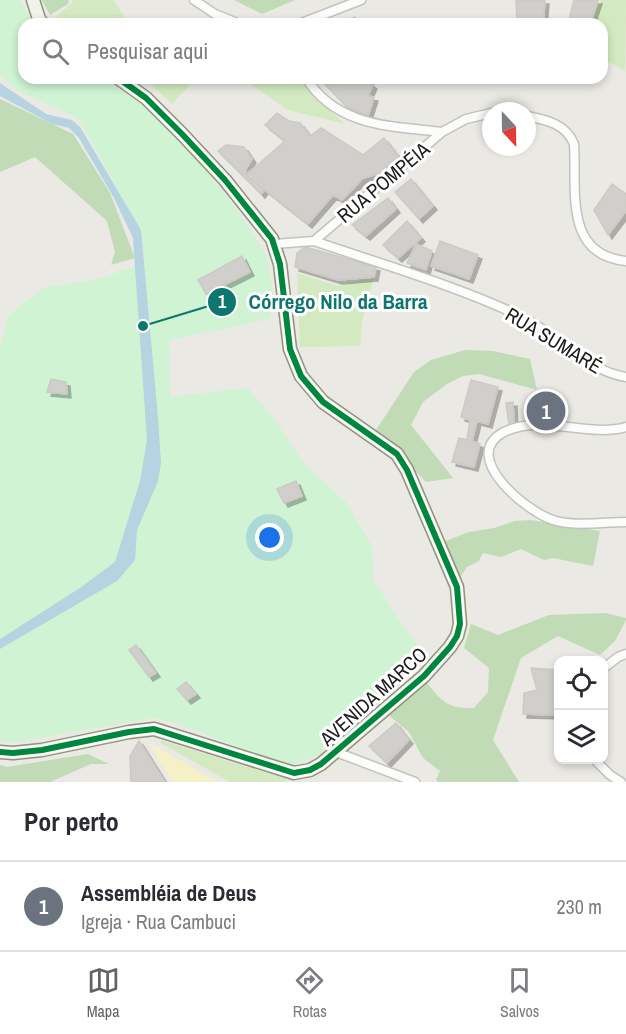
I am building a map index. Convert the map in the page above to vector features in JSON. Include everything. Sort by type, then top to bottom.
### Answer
[{"type":"main road","points":[[33,0],[39,18]]},
{"type":"main road","name":"AVENIDA MARCO","points":[[0,752],[42,750],[154,729],[294,774],[310,770],[336,752],[424,676],[450,647],[457,636],[460,624],[457,586],[407,470],[397,454],[324,402],[301,376],[294,363],[285,322],[280,264],[274,244],[250,211],[182,134],[146,98],[126,84]]},
{"type":"street","points":[[194,0],[225,18]]},
{"type":"street","points":[[315,18],[362,0]]},
{"type":"street","points":[[311,84],[333,106],[360,120],[442,132]]},
{"type":"street","name":"RUA POMPÉIA","points":[[314,241],[442,132],[466,120],[482,116]]},
{"type":"street","points":[[536,118],[558,125],[570,135],[574,144],[576,217],[582,233],[598,253],[626,261]]},
{"type":"street","points":[[274,244],[314,241]]},
{"type":"street","name":"RUA SUMARÉ","points":[[314,241],[518,314],[552,334],[592,365],[626,377]]},
{"type":"street","points":[[626,427],[603,430],[529,425],[514,428],[496,438],[491,445],[489,457],[492,468],[506,489],[538,513],[554,520],[573,523],[626,522]]},
{"type":"street","points":[[608,664],[626,654]]},
{"type":"street","points":[[336,752],[415,782]]},
{"type":"street","points":[[600,764],[610,775],[621,782]]},
{"type":"green space","points":[[0,0],[20,0],[31,18],[18,18],[18,84],[112,84],[136,99],[200,163],[241,215],[267,257],[275,304],[269,319],[169,340],[170,397],[248,388],[274,419],[305,465],[345,501],[372,546],[373,579],[424,654],[422,661],[318,756],[288,766],[179,724],[153,718],[9,743],[0,740],[0,347],[9,315],[43,288],[99,279],[144,263],[141,230],[78,118],[18,91],[0,75]]},
{"type":"green space","points":[[42,0],[69,0],[68,4],[50,15]]},
{"type":"green space","points":[[72,0],[113,0],[126,18],[54,18],[72,3]]},
{"type":"green space","points":[[234,0],[295,0],[262,14]]},
{"type":"green space","points":[[601,0],[626,0],[625,71],[608,61],[608,18],[594,18]]},
{"type":"green space","points":[[150,84],[190,84],[172,104]]},
{"type":"green space","points":[[250,84],[305,84],[319,101],[345,124],[288,110]]},
{"type":"green space","points":[[0,99],[73,134],[110,193],[135,258],[111,265],[115,252],[107,221],[35,157],[0,172]]},
{"type":"green space","points":[[297,273],[338,286],[374,277],[362,322],[360,346],[300,347]]},
{"type":"green space","points":[[465,350],[493,351],[530,359],[537,390],[479,374],[463,376],[447,384],[423,402],[411,425],[453,478],[426,482],[376,430],[414,372],[431,360]]},
{"type":"green space","points":[[531,520],[600,531],[593,566],[553,558],[544,560],[521,549],[501,557],[483,553],[479,561],[467,567],[459,579],[443,542],[469,532],[494,528],[515,521]]},
{"type":"green space","points":[[605,613],[626,618],[626,620],[615,641],[600,655],[558,636],[521,658],[493,740],[519,782],[438,782],[436,780],[440,771],[423,758],[409,732],[386,713],[427,683],[437,695],[452,706],[474,708],[488,692],[489,668],[464,648],[471,624],[498,635],[549,615]]},
{"type":"green space","points":[[163,741],[287,779],[286,782],[230,782],[159,742]]},
{"type":"green space","points":[[88,754],[109,764],[91,764],[50,782],[0,782],[0,765],[7,767]]},
{"type":"sand","points":[[148,742],[218,782],[173,782]]},
{"type":"water","points":[[0,83],[46,114],[72,120],[80,127],[141,230],[161,463],[158,481],[137,530],[135,560],[117,581],[0,649],[0,639],[80,588],[115,562],[140,481],[147,440],[133,238],[114,198],[79,138],[69,128],[52,124],[0,96]]},
{"type":"building","points":[[516,0],[545,0],[544,18],[517,18]]},
{"type":"building","points":[[574,0],[598,0],[592,18],[570,18]]},
{"type":"building","points":[[325,84],[373,85],[368,96],[374,97],[368,116],[347,107]]},
{"type":"building","points":[[277,113],[289,121],[300,123],[310,136],[321,128],[363,155],[384,138],[398,156],[379,173],[362,179],[342,200],[333,195],[308,224],[246,175],[285,141],[265,125]]},
{"type":"building","points":[[226,145],[244,147],[252,159],[246,169],[246,175],[264,190],[261,194],[218,151]]},
{"type":"building","points":[[411,179],[433,206],[419,219],[395,192]]},
{"type":"building","points":[[612,184],[626,194],[626,211],[608,235],[594,210]]},
{"type":"building","points":[[388,198],[396,209],[366,236],[352,225]]},
{"type":"building","points":[[407,221],[421,238],[398,258],[383,245]]},
{"type":"building","points":[[440,241],[478,255],[469,279],[431,266]]},
{"type":"building","points":[[416,244],[432,251],[426,270],[407,263]]},
{"type":"building","points":[[305,247],[376,267],[374,277],[338,280],[295,267],[297,253]]},
{"type":"building","points":[[242,256],[250,272],[206,294],[198,280]]},
{"type":"building","points":[[51,379],[66,382],[67,394],[47,392]]},
{"type":"building","points":[[471,380],[498,387],[488,424],[477,421],[472,441],[480,444],[474,467],[452,462],[459,438],[467,440],[470,420],[461,417]]},
{"type":"building","points":[[544,400],[556,403],[549,420],[535,419]]},
{"type":"building","points":[[513,402],[514,424],[509,424],[506,403]]},
{"type":"building","points":[[296,481],[302,496],[284,503],[277,489]]},
{"type":"building","points":[[136,645],[156,673],[149,677],[129,650]]},
{"type":"building","points":[[531,668],[554,670],[554,715],[523,714],[524,693],[537,690]]},
{"type":"building","points":[[186,682],[196,694],[187,700],[177,689]]},
{"type":"building","points":[[396,723],[409,740],[387,763],[369,746]]},
{"type":"building","points":[[139,741],[165,782],[131,782],[130,756]]},
{"type":"cycle path","points":[[0,752],[42,750],[154,729],[294,773],[310,770],[321,764],[424,676],[450,647],[457,636],[460,624],[457,587],[407,470],[397,454],[323,402],[301,376],[290,349],[280,264],[272,239],[225,180],[182,134],[146,98],[126,84]]},
{"type":"place","name":"Córrego Nilo da Barra","points":[[143,326]]},
{"type":"place","name":"Assembléia de Deus","points":[[546,411]]}]
